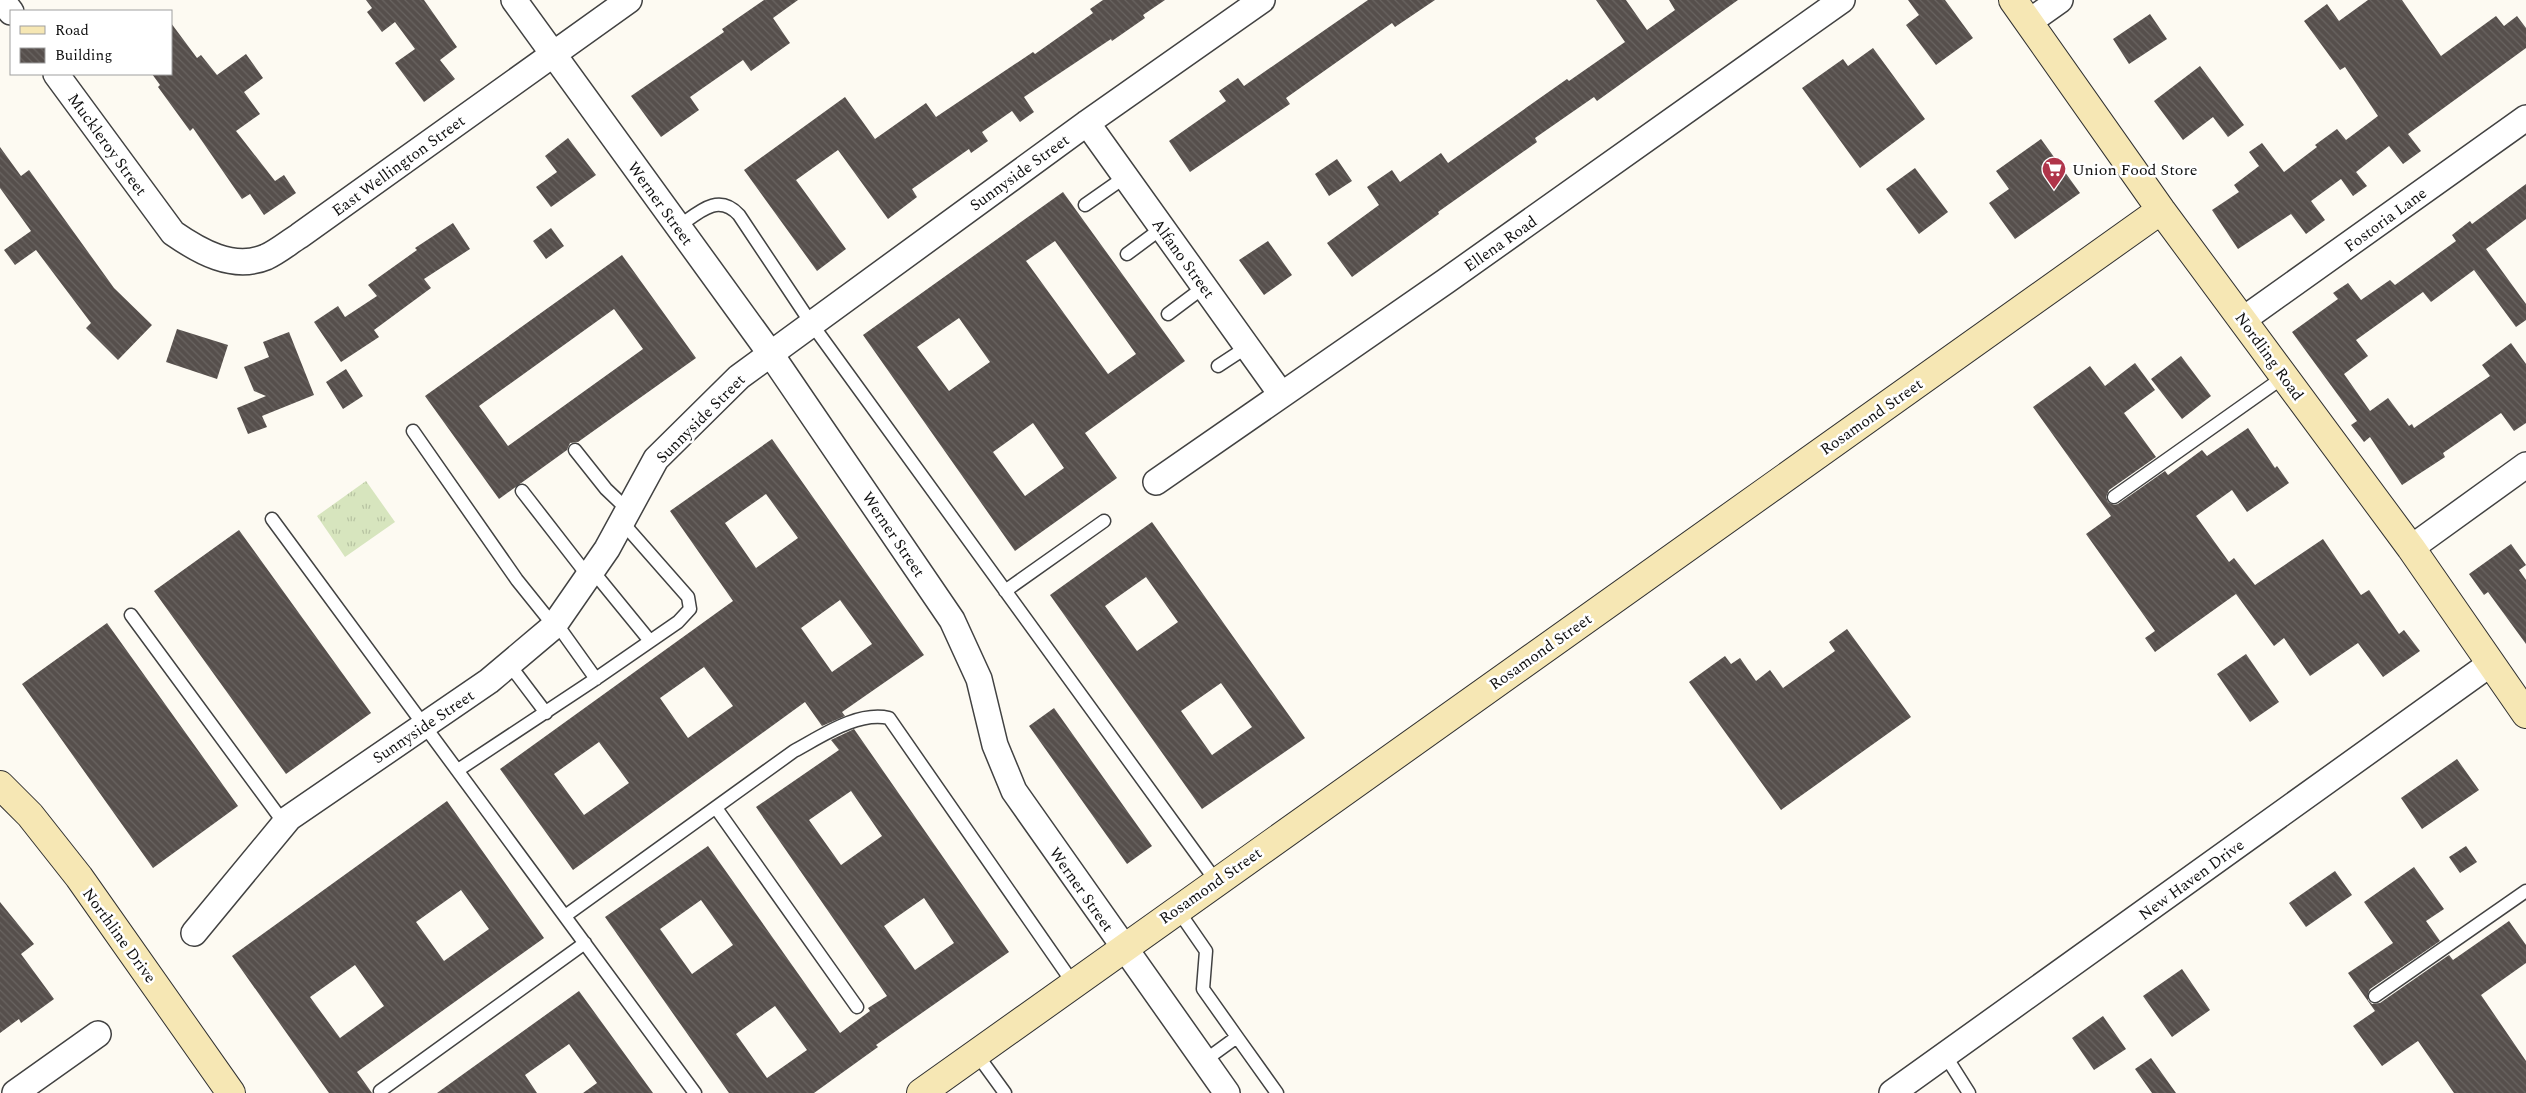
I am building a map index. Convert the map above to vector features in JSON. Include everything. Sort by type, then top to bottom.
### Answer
[{"type":"street","points":[[2,0],[10,11]]},
{"type":"street","name":"Werner Street","points":[[514,0],[770,353],[952,620],[978,679],[995,745],[1014,791],[1227,1093]]},
{"type":"street","name":"East Wellington Street","points":[[160,215],[173,233],[200,251],[236,262],[265,257],[299,236],[630,0]]},
{"type":"street","name":"Sunnyside Street","points":[[194,933],[284,823],[489,681],[555,624],[590,573],[625,516],[656,459],[739,376],[1087,123],[1262,0]]},
{"type":"street","name":"Ellena Road","points":[[1156,482],[1446,281],[1842,0]]},
{"type":"street","name":"Nordling Road","points":[[2013,0],[2161,210],[2244,319],[2411,548],[2526,714]]},
{"type":"street","points":[[2029,22],[2060,0]]},
{"type":"street","name":"Muckleroy Street","points":[[57,75],[160,215]]},
{"type":"street","name":"Fostoria Lane","points":[[2244,319],[2526,118]]},
{"type":"street","name":"Alfano Street","points":[[1087,123],[1281,394]]},
{"type":"street","name":"Rosamond Street","points":[[921,1093],[1176,909],[2161,210]]},
{"type":"street","points":[[2411,548],[2526,465]]},
{"type":"street","name":"New Haven Drive","points":[[1892,1093],[2490,664]]},
{"type":"street","name":"Northline Drive","points":[[0,785],[30,815],[79,877],[231,1093]]},
{"type":"street","points":[[15,1093],[98,1034]]},
{"type":"lane","points":[[1085,205],[1125,177]]},
{"type":"lane","points":[[678,227],[712,206],[723,204],[731,206],[810,323],[1216,881]]},
{"type":"lane","points":[[1127,254],[1162,228]]},
{"type":"lane","points":[[1168,314],[1204,287]]},
{"type":"lane","points":[[1218,366],[1247,347]]},
{"type":"lane","points":[[2114,497],[2285,376]]},
{"type":"lane","points":[[413,431],[517,580],[555,624],[596,679]]},
{"type":"lane","points":[[458,770],[596,679],[678,622],[690,609],[688,597],[575,450]]},
{"type":"lane","points":[[522,491],[590,573],[650,641]]},
{"type":"lane","points":[[272,519],[695,1093]]},
{"type":"lane","points":[[1006,591],[1104,521]]},
{"type":"lane","points":[[131,615],[284,823]]},
{"type":"lane","points":[[509,664],[546,713]]},
{"type":"lane","points":[[565,916],[794,752],[835,729],[876,715],[889,718],[1073,983]]},
{"type":"lane","points":[[716,808],[856,1007]]},
{"type":"lane","points":[[2375,996],[2526,891]]},
{"type":"lane","points":[[1176,909],[1206,951],[1203,989],[1277,1093]]},
{"type":"lane","points":[[380,1091],[585,943]]},
{"type":"lane","points":[[1204,1060],[1237,1036]]},
{"type":"lane","points":[[976,1053],[1005,1093]]},
{"type":"lane","points":[[1945,1055],[1969,1093]]},
{"type":"green space","points":[[366,481],[395,522],[345,557],[317,516]]},
{"type":"building","points":[[366,0],[424,0],[457,47],[440,60],[455,79],[424,102],[395,63],[415,49],[395,22],[382,32],[367,12],[372,8]]},
{"type":"building","points":[[764,0],[798,0],[773,18],[790,43],[751,71],[743,60],[690,97],[699,110],[661,137],[631,96],[724,32],[722,29]]},
{"type":"building","points":[[1103,0],[1165,0],[1143,15],[1145,18],[1112,41],[1111,39],[1024,97],[1034,112],[1020,122],[1012,111],[982,132],[988,141],[971,153],[969,149],[912,189],[917,197],[888,219],[838,150],[796,180],[846,249],[817,271],[744,170],[845,97],[875,139],[926,103],[936,117],[1033,52],[1035,54],[1093,13],[1090,9]]},
{"type":"building","points":[[1368,0],[1435,0],[1395,27],[1392,23],[1286,98],[1290,104],[1190,172],[1169,141],[1226,101],[1219,91],[1238,78],[1244,86]]},
{"type":"building","points":[[1596,0],[1626,0],[1647,30],[1675,10],[1669,0],[1738,0],[1597,101],[1594,97],[1535,138],[1537,142],[1438,212],[1439,214],[1352,277],[1327,243],[1379,205],[1367,187],[1392,170],[1400,182],[1441,153],[1448,163],[1567,79],[1569,81],[1625,42]]},
{"type":"building","points":[[1908,0],[1945,0],[1973,38],[1936,65],[1906,25],[1919,15]]},
{"type":"building","points":[[2368,0],[2402,0],[2441,56],[2496,16],[2504,26],[2517,16],[2526,28],[2526,48],[2408,134],[2421,151],[2403,164],[2389,146],[2356,172],[2367,186],[2353,196],[2341,179],[2311,201],[2325,220],[2306,234],[2291,214],[2238,249],[2212,210],[2239,192],[2234,185],[2259,166],[2249,152],[2262,143],[2284,172],[2337,129],[2346,140],[2378,116],[2345,67],[2340,70],[2304,21],[2327,4],[2339,21]]},
{"type":"building","points":[[2150,14],[2167,39],[2129,64],[2113,39]]},
{"type":"building","points":[[172,24],[197,58],[201,55],[217,75],[246,54],[263,78],[244,92],[260,114],[236,131],[275,181],[284,175],[296,193],[264,215],[250,194],[242,199],[193,128],[190,131],[158,87],[160,85],[153,75],[172,75]]},
{"type":"building","points":[[1873,48],[1925,119],[1860,168],[1802,88],[1843,59],[1848,66]]},
{"type":"building","points":[[2200,66],[2244,125],[2228,137],[2213,117],[2183,140],[2154,101]]},
{"type":"building","points":[[568,138],[596,175],[551,207],[536,187],[557,172],[545,156]]},
{"type":"building","points":[[2041,139],[2080,193],[2015,239],[1989,203],[2009,189],[1996,171]]},
{"type":"building","points":[[0,147],[21,176],[29,170],[114,288],[152,325],[118,360],[86,328],[91,323],[36,250],[15,265],[4,250],[31,231],[0,188]]},
{"type":"building","points":[[1337,159],[1352,181],[1329,196],[1315,174]]},
{"type":"building","points":[[1915,168],[1948,212],[1919,234],[1886,189]]},
{"type":"building","points":[[2526,184],[2526,219],[2486,249],[2526,304],[2526,320],[2516,327],[2474,270],[2431,302],[2423,292],[2356,340],[2368,356],[2344,374],[2370,411],[2388,398],[2409,426],[2412,424],[2414,428],[2490,376],[2482,365],[2511,343],[2526,364],[2526,423],[2514,431],[2501,413],[2443,453],[2445,457],[2402,485],[2370,437],[2364,442],[2351,425],[2357,421],[2292,332],[2338,299],[2333,293],[2348,283],[2361,300],[2390,280],[2395,285],[2456,241],[2452,235],[2470,221],[2472,224]]},
{"type":"building","points":[[1063,192],[1185,361],[1085,433],[1117,478],[1015,551],[863,335]],"holes":[[[1055,241],[1136,354],[1108,374],[1026,261]],[[959,318],[990,362],[949,391],[917,347]],[[1033,423],[1064,468],[1025,496],[993,452]]]},
{"type":"building","points":[[453,223],[470,249],[424,279],[431,288],[374,330],[379,337],[341,362],[314,322],[338,306],[345,317],[377,296],[368,285],[417,250],[415,248]]},
{"type":"building","points":[[551,228],[564,246],[546,259],[533,241]]},
{"type":"building","points":[[1268,241],[1292,275],[1264,295],[1239,260]]},
{"type":"building","points":[[622,255],[696,358],[578,442],[570,443],[567,450],[499,499],[425,396]],"holes":[[[614,309],[643,349],[508,446],[479,406]]]},
{"type":"building","points":[[177,329],[228,345],[217,379],[166,362]]},
{"type":"building","points":[[289,332],[314,395],[262,416],[267,427],[248,434],[237,408],[266,396],[254,391],[244,367],[269,357],[263,342]]},
{"type":"building","points":[[2181,356],[2211,396],[2182,419],[2151,379]]},
{"type":"building","points":[[2135,363],[2155,390],[2124,413],[2156,457],[2109,490],[2106,497],[2108,502],[2114,505],[2118,504],[2165,471],[2168,475],[2202,450],[2207,456],[2248,428],[2275,468],[2277,466],[2289,483],[2247,512],[2232,490],[2196,516],[2229,562],[2234,558],[2255,585],[2323,539],[2361,595],[2369,590],[2399,634],[2404,630],[2420,651],[2383,677],[2358,643],[2310,676],[2284,638],[2274,646],[2236,594],[2155,652],[2145,638],[2155,631],[2086,534],[2111,516],[2033,407],[2090,366],[2105,386]]},
{"type":"building","points":[[346,369],[363,396],[343,409],[326,382]]},
{"type":"building","points":[[772,439],[924,655],[842,712],[845,716],[822,726],[805,702],[573,870],[500,769],[733,601],[670,511]],"holes":[[[766,494],[798,538],[756,568],[725,523]],[[840,600],[872,644],[832,672],[801,628]],[[704,667],[733,706],[688,738],[660,698]],[[599,742],[629,783],[584,815],[554,774]]]},
{"type":"building","points":[[1152,522],[1305,738],[1202,809],[1050,595]],"holes":[[[1146,577],[1178,622],[1137,651],[1105,606]],[[1221,683],[1252,727],[1212,755],[1181,711]]]},
{"type":"building","points":[[239,530],[371,713],[286,774],[154,591]]},
{"type":"building","points":[[2511,544],[2526,565],[2519,570],[2526,580],[2526,644],[2488,592],[2484,595],[2469,574]]},
{"type":"building","points":[[107,623],[238,806],[153,868],[22,684]]},
{"type":"building","points":[[1847,629],[1911,717],[1781,810],[1689,682],[1725,656],[1731,664],[1740,658],[1756,681],[1770,670],[1783,688],[1835,651],[1829,642]]},
{"type":"building","points":[[2246,654],[2279,702],[2250,722],[2217,674]]},
{"type":"building","points":[[1054,708],[1152,846],[1127,864],[1029,726]]},
{"type":"building","points":[[854,729],[1009,952],[876,1045],[878,1047],[814,1093],[729,1093],[605,917],[708,846],[840,1033],[870,1011],[868,1008],[887,996],[756,807],[839,750],[831,740]],"holes":[[[851,791],[882,836],[841,865],[809,820]],[[924,898],[954,943],[915,970],[884,926]],[[701,900],[733,945],[692,974],[660,929]],[[775,1006],[807,1050],[767,1078],[736,1034]]]},
{"type":"building","points":[[2457,759],[2479,790],[2422,829],[2401,798]]},
{"type":"building","points":[[447,801],[544,938],[357,1072],[372,1093],[329,1093],[232,956]],"holes":[[[461,890],[489,929],[444,961],[416,922]],[[355,965],[384,1006],[340,1038],[310,997]]]},
{"type":"building","points":[[2466,846],[2477,862],[2460,873],[2449,857]]},
{"type":"building","points":[[2414,867],[2444,909],[2426,921],[2440,941],[2370,989],[2368,1000],[2372,1004],[2380,1003],[2449,955],[2453,960],[2509,921],[2526,945],[2526,963],[2481,995],[2526,1061],[2526,1093],[2454,1093],[2418,1041],[2382,1066],[2353,1026],[2375,1011],[2348,973],[2393,943],[2364,902]]},
{"type":"building","points":[[2335,871],[2352,895],[2306,927],[2289,903]]},
{"type":"building","points":[[0,902],[34,944],[21,954],[54,999],[21,1023],[19,1019],[0,1033]]},
{"type":"building","points":[[2182,969],[2210,1010],[2172,1037],[2143,996]]},
{"type":"building","points":[[579,991],[653,1093],[583,1093],[597,1083],[569,1044],[525,1075],[537,1093],[437,1093]]},
{"type":"building","points":[[2103,1016],[2126,1049],[2094,1070],[2072,1038]]},
{"type":"building","points":[[2151,1058],[2176,1093],[2152,1093],[2135,1069]]},
{"type":"place","name":"Union Food Store","points":[[2054,190]]}]
